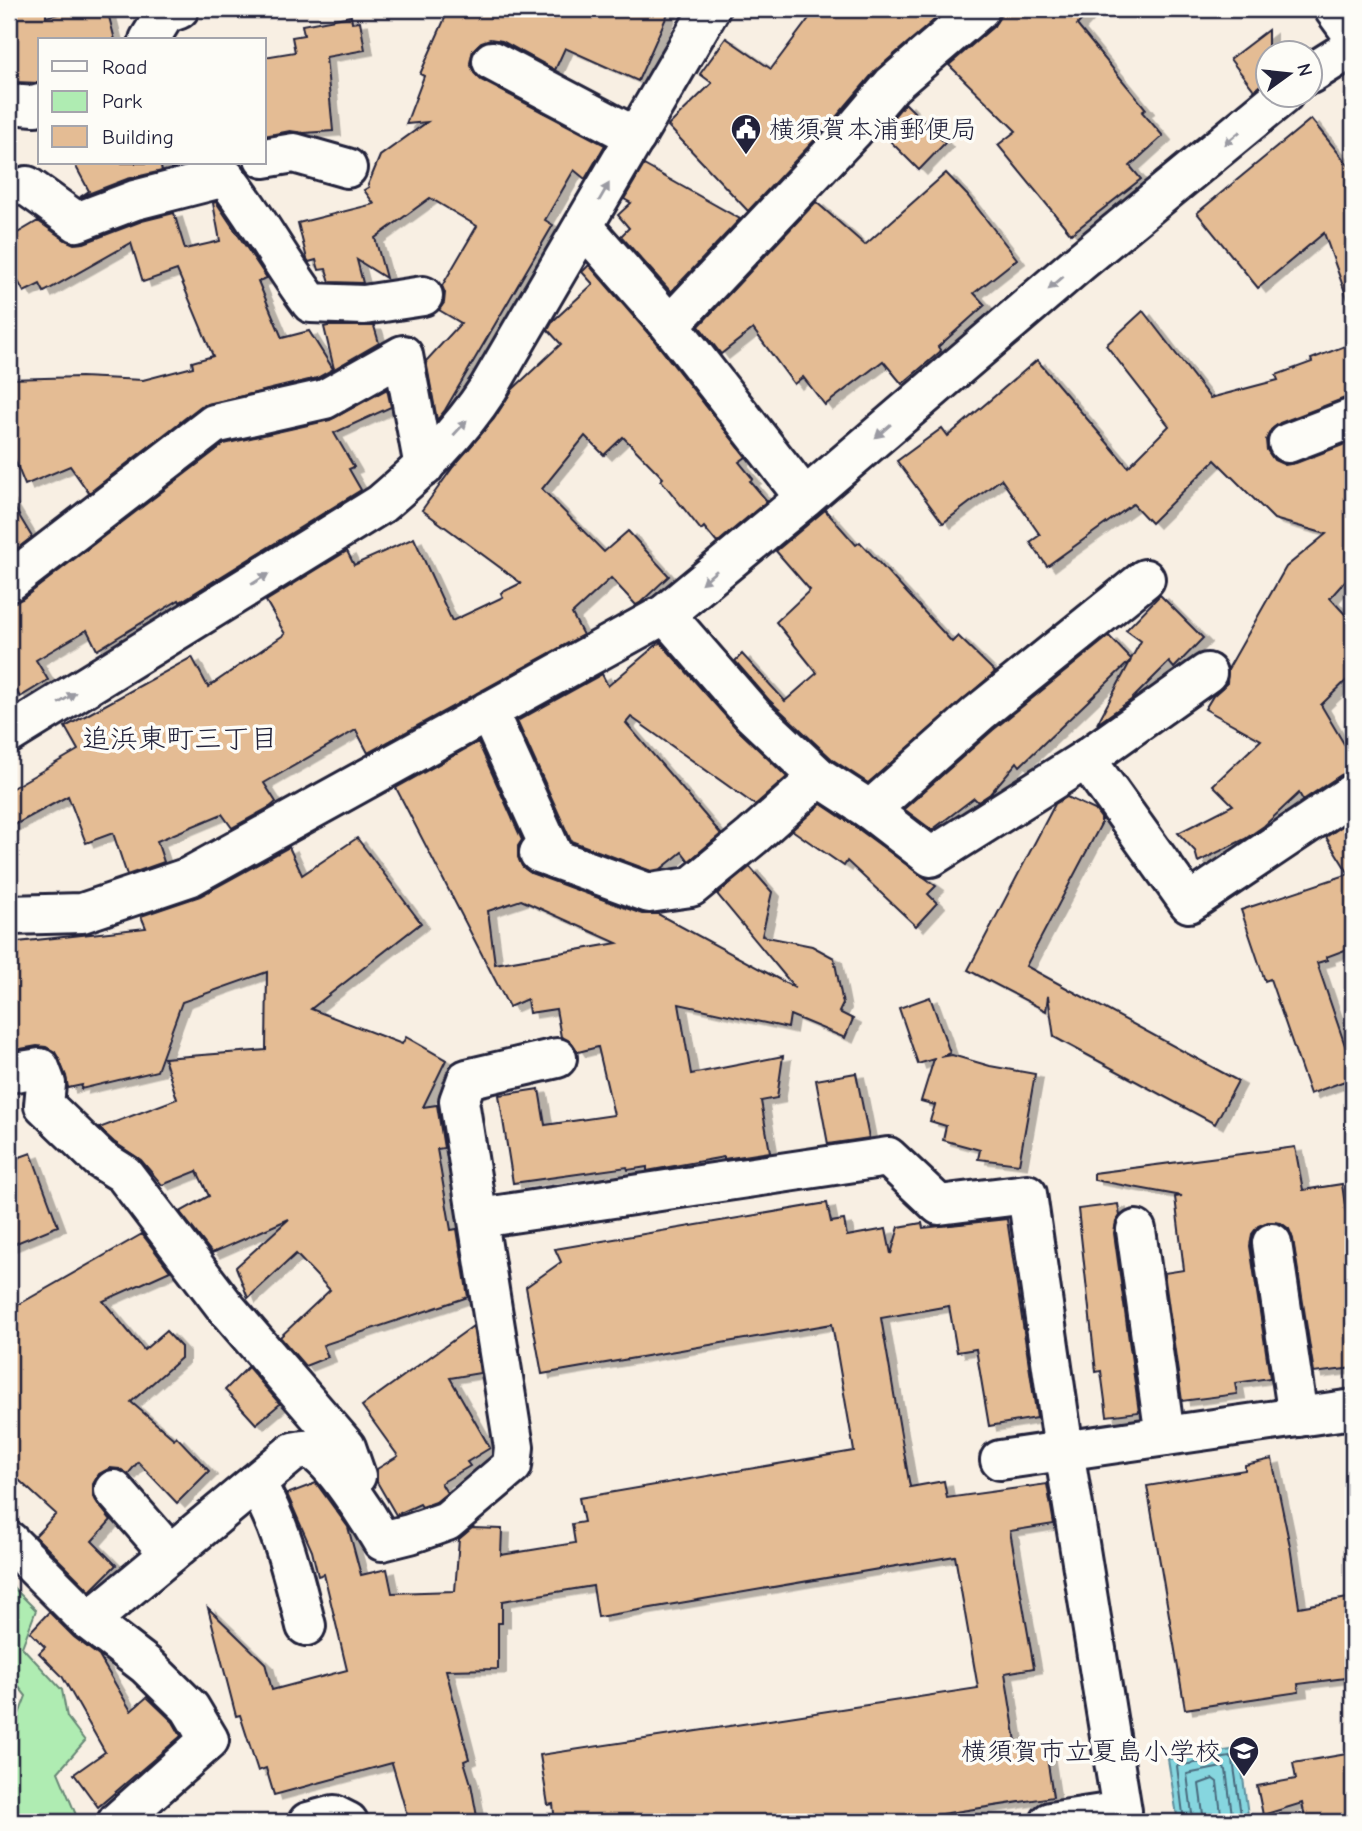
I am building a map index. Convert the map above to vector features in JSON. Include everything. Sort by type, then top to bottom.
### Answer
[{"type":"street","points":[[150,38],[165,14],[180,9]]},
{"type":"street","points":[[9,734],[381,504],[424,467],[471,416],[710,9]]},
{"type":"street","points":[[670,325],[892,85],[980,9]]},
{"type":"street","points":[[1334,9],[1353,34]]},
{"type":"street","points":[[1324,65],[1353,47]]},
{"type":"street","points":[[492,61],[636,137]]},
{"type":"street","points":[[9,104],[38,105]]},
{"type":"street","points":[[9,915],[82,912],[189,877],[665,614],[1267,108]]},
{"type":"street","points":[[266,158],[294,153],[347,168]]},
{"type":"street","points":[[27,186],[76,222],[135,200],[232,170],[288,273],[311,303],[364,304],[424,289],[406,328],[403,355],[424,467]]},
{"type":"street","points":[[584,227],[670,325],[805,498]]},
{"type":"street","points":[[9,582],[214,424],[325,399],[403,355]]},
{"type":"street","points":[[1288,443],[1353,418]]},
{"type":"street","points":[[870,810],[979,713],[1145,579]]},
{"type":"street","points":[[665,614],[753,715],[819,777],[870,810],[931,857],[1086,759],[1207,673]]},
{"type":"street","points":[[488,711],[547,856],[649,893],[691,887],[819,777]]},
{"type":"street","points":[[1086,759],[1189,903],[1353,793]]},
{"type":"street","points":[[89,1621],[293,1452],[309,1450],[322,1456],[354,1497],[382,1541],[447,1521],[512,1466],[514,1447],[459,1101],[467,1079],[557,1058]]},
{"type":"street","points":[[9,1073],[40,1068],[46,1084],[44,1105],[100,1159],[124,1174],[227,1309],[346,1447],[356,1476],[354,1497]]},
{"type":"street","points":[[479,1218],[888,1157],[939,1205],[1027,1194],[1064,1450],[1122,1811],[1050,1822]]},
{"type":"street","points":[[1136,1230],[1165,1436]]},
{"type":"street","points":[[1272,1243],[1298,1417]]},
{"type":"street","points":[[1000,1460],[1353,1409]]},
{"type":"street","points":[[256,1483],[271,1508],[285,1544],[306,1626]]},
{"type":"street","points":[[114,1490],[170,1554]]},
{"type":"street","points":[[9,1541],[89,1621],[146,1665],[190,1708],[209,1740],[117,1822]]},
{"type":"street","points":[[308,1822],[334,1815],[348,1822]]},
{"type":"green space","points":[[9,1583],[36,1610],[22,1647],[62,1690],[67,1717],[85,1741],[58,1772],[79,1822],[9,1822],[9,1728],[18,1717],[26,1696],[9,1675]]},
{"type":"water","points":[[1239,1749],[1249,1822],[1178,1822],[1168,1759]]},
{"type":"building","points":[[9,9],[46,9],[46,17],[79,9],[107,9],[114,38],[38,38],[38,83],[14,82],[12,43],[9,43]]},
{"type":"building","points":[[449,9],[670,9],[638,81],[565,48],[555,70],[502,41],[490,39],[481,42],[473,50],[470,63],[481,80],[605,145],[585,179],[574,170],[545,220],[553,225],[437,420],[426,361],[461,323],[439,310],[444,303],[445,293],[442,286],[477,226],[430,198],[375,238],[386,278],[357,260],[363,283],[330,282],[326,269],[319,270],[316,260],[309,262],[307,259],[298,223],[374,204],[364,190],[369,187],[380,156],[427,122],[406,124],[424,76],[420,74]]},
{"type":"building","points":[[816,9],[947,9],[875,71],[748,211],[668,126],[712,83],[700,74],[726,38],[771,69]]},
{"type":"building","points":[[1003,9],[1092,9],[1077,25],[1146,109],[1142,112],[1163,136],[1130,166],[1141,179],[1071,234],[998,145],[1016,131],[949,65],[994,26]]},
{"type":"building","points":[[351,16],[352,22],[360,21],[365,50],[326,57],[333,131],[290,131],[266,136],[266,57],[295,52],[292,37],[304,35],[302,25]]},
{"type":"building","points":[[1268,30],[1268,38],[1258,38]]},
{"type":"building","points":[[1254,41],[1254,90],[1230,59]]},
{"type":"building","points":[[905,103],[945,143],[919,170],[881,132]]},
{"type":"building","points":[[1311,119],[1353,171],[1353,302],[1349,303],[1324,233],[1258,288],[1197,213]]},
{"type":"building","points":[[75,164],[160,164],[162,171],[127,179],[80,197],[89,191]]},
{"type":"building","points":[[644,165],[740,219],[671,292],[621,236],[629,228],[618,215],[631,203],[624,199]]},
{"type":"building","points":[[946,173],[967,195],[1017,259],[974,293],[985,305],[938,347],[941,351],[902,384],[883,361],[825,405],[803,377],[794,384],[753,329],[721,354],[699,326],[816,202],[865,245]]},
{"type":"building","points":[[216,202],[267,278],[258,281],[282,338],[309,331],[333,369],[317,378],[201,406],[89,493],[70,466],[25,485],[9,446],[9,379],[81,377],[143,380],[193,367],[192,362],[213,356],[177,270],[143,282],[131,243],[44,292],[40,284],[24,292],[9,265],[9,238],[38,221],[65,240],[74,244],[84,243],[142,221],[174,213],[185,249],[220,241],[213,203]]},
{"type":"building","points":[[589,265],[653,339],[746,457],[739,462],[753,479],[750,481],[767,501],[717,543],[704,527],[701,530],[661,480],[663,478],[623,437],[604,455],[585,436],[542,489],[604,552],[628,531],[669,576],[640,603],[636,605],[611,578],[572,614],[583,635],[368,753],[356,730],[264,783],[276,802],[270,807],[232,828],[222,814],[157,841],[164,862],[127,875],[113,833],[86,843],[68,796],[9,828],[9,790],[78,750],[65,727],[192,657],[208,687],[285,634],[266,601],[347,551],[354,565],[414,538],[452,621],[503,597],[501,593],[521,583],[422,510],[453,467],[494,419],[513,389],[561,344],[548,330],[553,321],[593,284],[582,272]]},
{"type":"building","points":[[1143,311],[1210,398],[1278,380],[1276,375],[1353,343],[1353,397],[1280,423],[1271,430],[1266,440],[1267,450],[1274,460],[1285,465],[1353,441],[1353,572],[1330,598],[1353,623],[1353,674],[1321,705],[1353,759],[1353,771],[1341,775],[1303,800],[1299,793],[1264,826],[1245,839],[1198,862],[1195,851],[1178,833],[1233,805],[1213,785],[1261,740],[1205,709],[1213,696],[1227,683],[1228,669],[1286,567],[1326,534],[1274,519],[1215,460],[1151,523],[1133,504],[1047,566],[1030,542],[1040,535],[1001,479],[943,523],[897,461],[942,428],[948,436],[1037,360],[1128,467],[1169,426],[1106,345]]},
{"type":"building","points":[[374,326],[379,343],[334,369],[324,327]]},
{"type":"building","points":[[387,389],[391,407],[334,433],[354,467],[349,469],[361,490],[97,650],[87,630],[36,660],[48,680],[20,697],[9,678],[9,603],[22,599],[224,444],[330,420]]},
{"type":"building","points":[[9,499],[32,537],[9,555]]},
{"type":"building","points":[[825,510],[856,545],[860,542],[952,642],[958,636],[995,672],[868,783],[833,760],[769,700],[735,661],[742,654],[785,701],[817,673],[776,622],[810,590],[776,551]]},
{"type":"building","points":[[1160,595],[1203,638],[1174,668],[1169,662],[1131,700],[1097,724],[1131,660],[1020,766],[1017,762],[990,794],[978,802],[974,798],[932,830],[904,809],[993,730],[1109,636],[1131,659],[1141,641],[1126,630]]},
{"type":"building","points":[[660,642],[737,729],[787,777],[755,805],[631,717],[626,723],[721,834],[689,861],[682,852],[661,869],[651,871],[571,841],[517,721],[602,674],[608,686]]},
{"type":"building","points":[[478,742],[522,840],[518,846],[518,857],[522,866],[531,873],[642,914],[658,914],[795,988],[717,894],[750,867],[772,892],[762,936],[812,946],[834,958],[843,1004],[839,1012],[853,1019],[845,1038],[790,1015],[788,1028],[679,1004],[691,1074],[783,1056],[777,1098],[761,1101],[770,1152],[647,1171],[647,1167],[628,1170],[627,1167],[513,1183],[499,1095],[539,1089],[545,1125],[614,1115],[598,1047],[578,1052],[572,1043],[561,1037],[556,1009],[529,1013],[527,999],[509,1007],[396,788]],"holes":[[[521,900],[617,943],[495,964],[488,911]]]},
{"type":"building","points":[[1067,797],[1095,810],[1101,818],[1101,824],[1026,966],[1238,1081],[1215,1124],[1054,1037],[1048,996],[1046,1011],[968,970],[1055,804]]},
{"type":"building","points":[[821,804],[936,886],[928,894],[937,903],[916,926],[847,861],[844,866],[792,830]]},
{"type":"building","points":[[1353,819],[1353,947],[1317,963],[1353,1069],[1353,1078],[1310,1094],[1270,979],[1265,981],[1241,910],[1349,874],[1326,837]]},
{"type":"building","points":[[357,838],[421,923],[311,1009],[402,1044],[406,1037],[446,1060],[423,1107],[437,1105],[444,1148],[437,1149],[451,1230],[457,1229],[468,1297],[323,1345],[328,1357],[305,1366],[280,1337],[330,1290],[296,1254],[248,1298],[236,1267],[289,1219],[212,1253],[180,1212],[209,1196],[197,1171],[162,1185],[141,1160],[99,1128],[177,1099],[164,1058],[266,1050],[267,972],[182,1002],[157,1071],[81,1089],[82,1085],[68,1088],[66,1076],[55,1052],[37,1046],[9,1051],[9,943],[146,928],[141,916],[200,896],[289,847],[302,875]]},
{"type":"building","points":[[930,997],[950,1053],[940,1057],[952,1055],[990,1066],[1035,1074],[1019,1164],[978,1159],[980,1150],[943,1140],[946,1126],[930,1121],[935,1105],[921,1101],[934,1059],[918,1064],[899,1008]]},
{"type":"building","points":[[856,1073],[869,1138],[828,1144],[816,1080]]},
{"type":"building","points":[[1295,1147],[1303,1190],[1342,1184],[1353,1263],[1353,1368],[1314,1373],[1293,1239],[1289,1229],[1281,1223],[1268,1222],[1258,1226],[1252,1234],[1250,1246],[1270,1378],[1235,1383],[1237,1394],[1182,1401],[1164,1273],[1184,1270],[1175,1197],[1182,1196],[1094,1180],[1094,1173]]},
{"type":"building","points":[[31,1153],[58,1226],[9,1246],[9,1161]]},
{"type":"building","points":[[827,1203],[831,1222],[844,1220],[847,1236],[886,1229],[891,1254],[899,1227],[922,1223],[923,1228],[1007,1219],[1037,1418],[989,1426],[976,1349],[957,1352],[949,1306],[881,1318],[910,1487],[944,1481],[947,1498],[1047,1484],[1054,1524],[1010,1531],[1034,1668],[1005,1673],[1017,1748],[1045,1744],[1053,1797],[889,1822],[555,1822],[553,1804],[548,1805],[540,1755],[978,1688],[955,1556],[598,1617],[593,1586],[502,1601],[502,1623],[498,1623],[498,1669],[446,1670],[469,1759],[464,1761],[478,1822],[409,1822],[392,1763],[274,1795],[266,1768],[258,1771],[240,1715],[236,1716],[208,1608],[265,1663],[272,1690],[347,1670],[324,1574],[318,1576],[312,1551],[287,1494],[316,1483],[348,1527],[361,1575],[387,1569],[392,1593],[455,1591],[459,1539],[472,1528],[502,1529],[501,1555],[575,1543],[572,1524],[584,1522],[579,1498],[854,1451],[832,1324],[542,1374],[526,1287],[561,1262],[555,1249]]},
{"type":"building","points":[[1118,1204],[1120,1216],[1114,1233],[1139,1412],[1107,1416],[1101,1371],[1096,1372],[1078,1209]]},
{"type":"building","points":[[142,1234],[170,1271],[103,1301],[144,1350],[166,1331],[181,1347],[181,1358],[131,1402],[174,1439],[176,1436],[209,1471],[177,1503],[138,1462],[128,1474],[120,1469],[110,1468],[99,1474],[93,1484],[93,1495],[111,1520],[92,1541],[116,1565],[90,1591],[35,1536],[56,1514],[9,1471],[9,1310]]},
{"type":"building","points":[[473,1326],[480,1373],[450,1378],[490,1448],[467,1462],[470,1466],[441,1483],[447,1493],[436,1502],[422,1507],[420,1504],[396,1515],[377,1482],[377,1469],[398,1456],[362,1406]]},
{"type":"building","points":[[248,1367],[280,1404],[256,1424],[225,1390]]},
{"type":"building","points":[[1272,1459],[1299,1607],[1353,1597],[1353,1677],[1298,1684],[1299,1692],[1185,1709],[1147,1486],[1245,1470],[1245,1465]]},
{"type":"building","points":[[49,1612],[74,1637],[99,1656],[131,1711],[147,1697],[173,1722],[181,1736],[98,1807],[74,1774],[105,1752],[62,1676],[39,1653],[45,1647],[30,1632]]},
{"type":"building","points":[[1353,1753],[1353,1822],[1306,1822],[1302,1803],[1263,1815],[1257,1786],[1296,1779],[1293,1763]]},
{"type":"place","name":"横須賀本浦郵便局","points":[[746,156]]},
{"type":"place","name":"横須賀市立夏島小学校","points":[[1244,1778]]},
{"type":"district","name":"追浜東町三丁目","points":[[180,738]]}]
